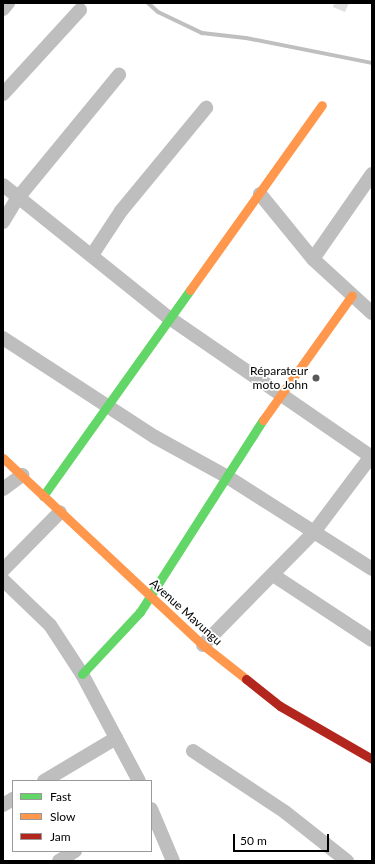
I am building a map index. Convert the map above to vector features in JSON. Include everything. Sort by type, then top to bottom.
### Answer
[{"type":"street","points":[[3,9],[8,3]]},
{"type":"street","points":[[3,94],[80,10]]},
{"type":"street","points":[[3,222],[17,199],[119,74]]},
{"type":"street","points":[[43,496],[168,317],[260,194],[322,105]]},
{"type":"street","points":[[92,255],[122,212],[206,108]]},
{"type":"street","points":[[313,260],[372,174]]},
{"type":"street","points":[[3,185],[17,199],[92,255],[168,317],[372,456],[314,532],[202,645]]},
{"type":"street","points":[[260,194],[313,260],[352,295],[370,308]]},
{"type":"street","points":[[82,674],[140,612],[280,394],[352,295]]},
{"type":"street","points":[[3,338],[155,437],[226,476],[372,569]]},
{"type":"street","name":"Avenue Mavungu","points":[[3,458],[202,645],[280,706],[372,759]]},
{"type":"street","points":[[3,489],[22,475]]},
{"type":"street","points":[[3,570],[60,512]]},
{"type":"street","points":[[273,574],[372,640]]},
{"type":"street","points":[[3,580],[50,625],[82,674],[138,780]]},
{"type":"street","points":[[46,780],[116,738]]},
{"type":"street","points":[[193,750],[284,812],[347,861]]},
{"type":"street","points":[[3,805],[12,800]]},
{"type":"street","points":[[152,811],[173,861]]},
{"type":"street","points":[[59,861],[73,852]]},
{"type":"building","points":[[334,3],[349,3],[345,12],[333,7]]},
{"type":"waterway","points":[[148,3],[158,12],[202,33],[246,38],[372,63]]},
{"type":"traffic: fast","points":[[43,496],[190,290]]},
{"type":"traffic: fast","points":[[82,674],[140,612],[263,420]]},
{"type":"traffic: slow","points":[[190,290],[322,105]]},
{"type":"traffic: slow","points":[[263,420],[352,295]]},
{"type":"traffic: slow","points":[[3,458],[203,645],[246,679]]},
{"type":"traffic: jam","points":[[246,679],[280,706],[372,759]]},
{"type":"place","name":"Réparateur moto John","points":[[316,378]]}]
